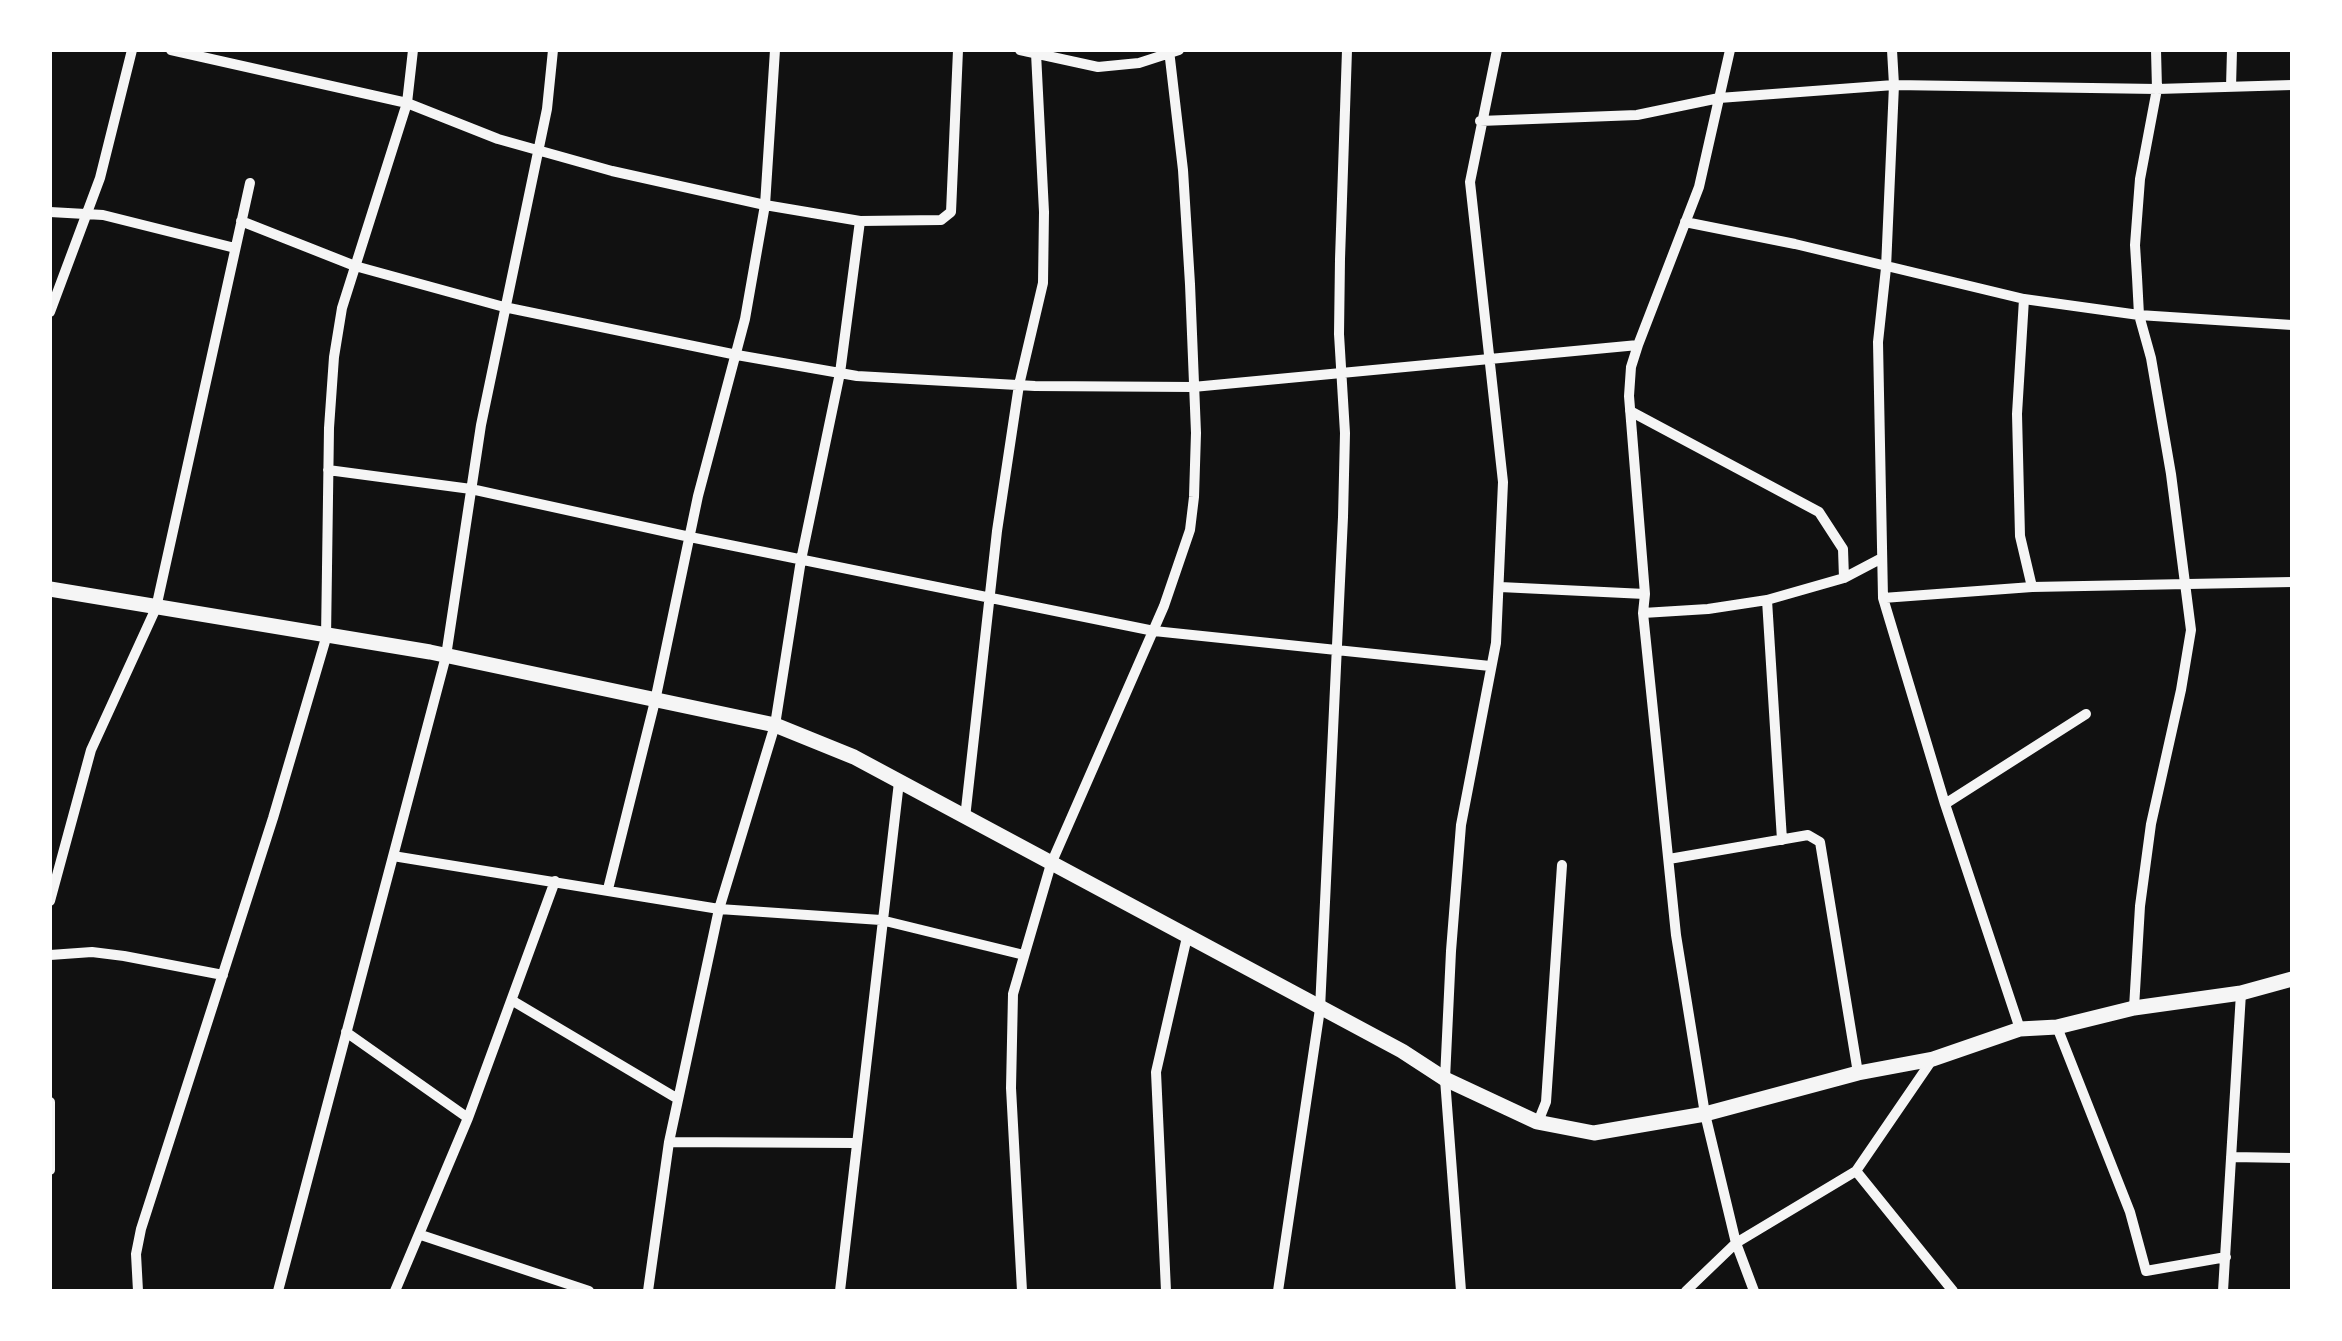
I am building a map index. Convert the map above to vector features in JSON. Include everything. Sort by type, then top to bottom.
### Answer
[{"type":"street","points":[[50,312],[88,216],[132,50]]},
{"type":"street","points":[[171,50],[407,103],[538,152],[765,205],[860,222],[940,220],[952,212],[958,50]]},
{"type":"street","points":[[138,1291],[136,1254],[142,1229],[326,638],[334,357],[342,308],[407,103],[413,50]]},
{"type":"street","points":[[278,1291],[446,656],[471,489],[504,308],[547,109],[553,50]]},
{"type":"street","points":[[608,890],[655,701],[690,537],[737,355],[765,205],[775,50]]},
{"type":"street","points":[[1020,50],[1098,67],[1139,62],[1172,51],[1183,170],[1196,433],[1190,530],[1154,631],[1051,864],[1013,994],[1011,1088],[1022,1291]]},
{"type":"street","points":[[1278,1291],[1320,1009],[1345,433],[1340,259],[1346,50]]},
{"type":"street","points":[[1461,1291],[1445,1079],[1450,951],[1462,825],[1500,587],[1503,482],[1470,182],[1497,50]]},
{"type":"street","points":[[1730,50],[1700,187],[1631,367],[1630,411],[1645,594],[1643,613],[1676,935],[1705,1114],[1736,1243],[1754,1291]]},
{"type":"street","points":[[1892,50],[1886,268],[1878,342],[1883,598],[1945,804],[2020,1029]]},
{"type":"street","points":[[2134,1008],[2140,906],[2152,824],[2191,630],[2154,377],[2140,315],[2135,245],[2157,89],[2156,50]]},
{"type":"street","points":[[2231,87],[2232,50]]},
{"type":"street","points":[[965,818],[1019,385],[1043,283],[1044,212],[1036,53]]},
{"type":"street","points":[[1480,121],[1637,116],[1719,98],[1894,85],[2157,89],[2292,85]]},
{"type":"street","points":[[50,902],[91,750],[156,608],[250,184]]},
{"type":"street","points":[[50,212],[103,215],[234,248]]},
{"type":"street","points":[[241,221],[355,266],[504,308],[840,373],[1019,385],[1193,387],[1638,345]]},
{"type":"street","points":[[648,1291],[669,1142],[719,909],[775,725],[801,560],[840,373],[860,222]]},
{"type":"street","points":[[1685,222],[1795,244],[2024,300],[2140,315],[2292,325]]},
{"type":"street","points":[[2024,300],[2018,414],[2020,536],[2032,588]]},
{"type":"street","points":[[1630,411],[1819,512],[1843,549],[1844,578]]},
{"type":"street","points":[[328,470],[471,489],[1154,631],[1490,666]]},
{"type":"street","points":[[1643,613],[1767,600],[1844,578],[1882,558]]},
{"type":"street","points":[[1883,598],[2032,588],[2292,582]]},
{"type":"street","points":[[1500,587],[1645,594]]},
{"type":"street","points":[[50,590],[446,656],[775,725],[854,756],[1402,1051],[1445,1079],[1538,1122],[1594,1133],[1705,1114],[1858,1073],[1933,1059],[2020,1029],[2057,1027],[2134,1008],[2241,993],[2292,980]]},
{"type":"street","points":[[1767,600],[1782,840]]},
{"type":"street","points":[[1945,804],[2086,714]]},
{"type":"street","points":[[840,1291],[899,782]]},
{"type":"street","points":[[1669,858],[1808,836],[1820,842],[1858,1073]]},
{"type":"street","points":[[393,856],[719,909],[881,920],[1024,954]]},
{"type":"street","points":[[1538,1122],[1546,1102],[1562,865]]},
{"type":"street","points":[[395,1291],[468,1118],[555,881]]},
{"type":"street","points":[[1166,1291],[1156,1072],[1187,937]]},
{"type":"street","points":[[50,954],[92,952],[124,956],[222,976]]},
{"type":"street","points":[[2224,1291],[2241,993]]},
{"type":"street","points":[[513,1001],[678,1099]]},
{"type":"street","points":[[2057,1027],[2130,1212],[2146,1271],[2226,1257]]},
{"type":"street","points":[[346,1032],[468,1118]]},
{"type":"street","points":[[1686,1291],[1736,1243],[1856,1171],[1933,1059]]},
{"type":"street","points":[[50,1102],[50,1170]]},
{"type":"street","points":[[669,1142],[856,1143]]},
{"type":"street","points":[[2231,1157],[2292,1158]]},
{"type":"street","points":[[1856,1171],[1952,1291]]},
{"type":"street","points":[[421,1235],[589,1291]]}]
